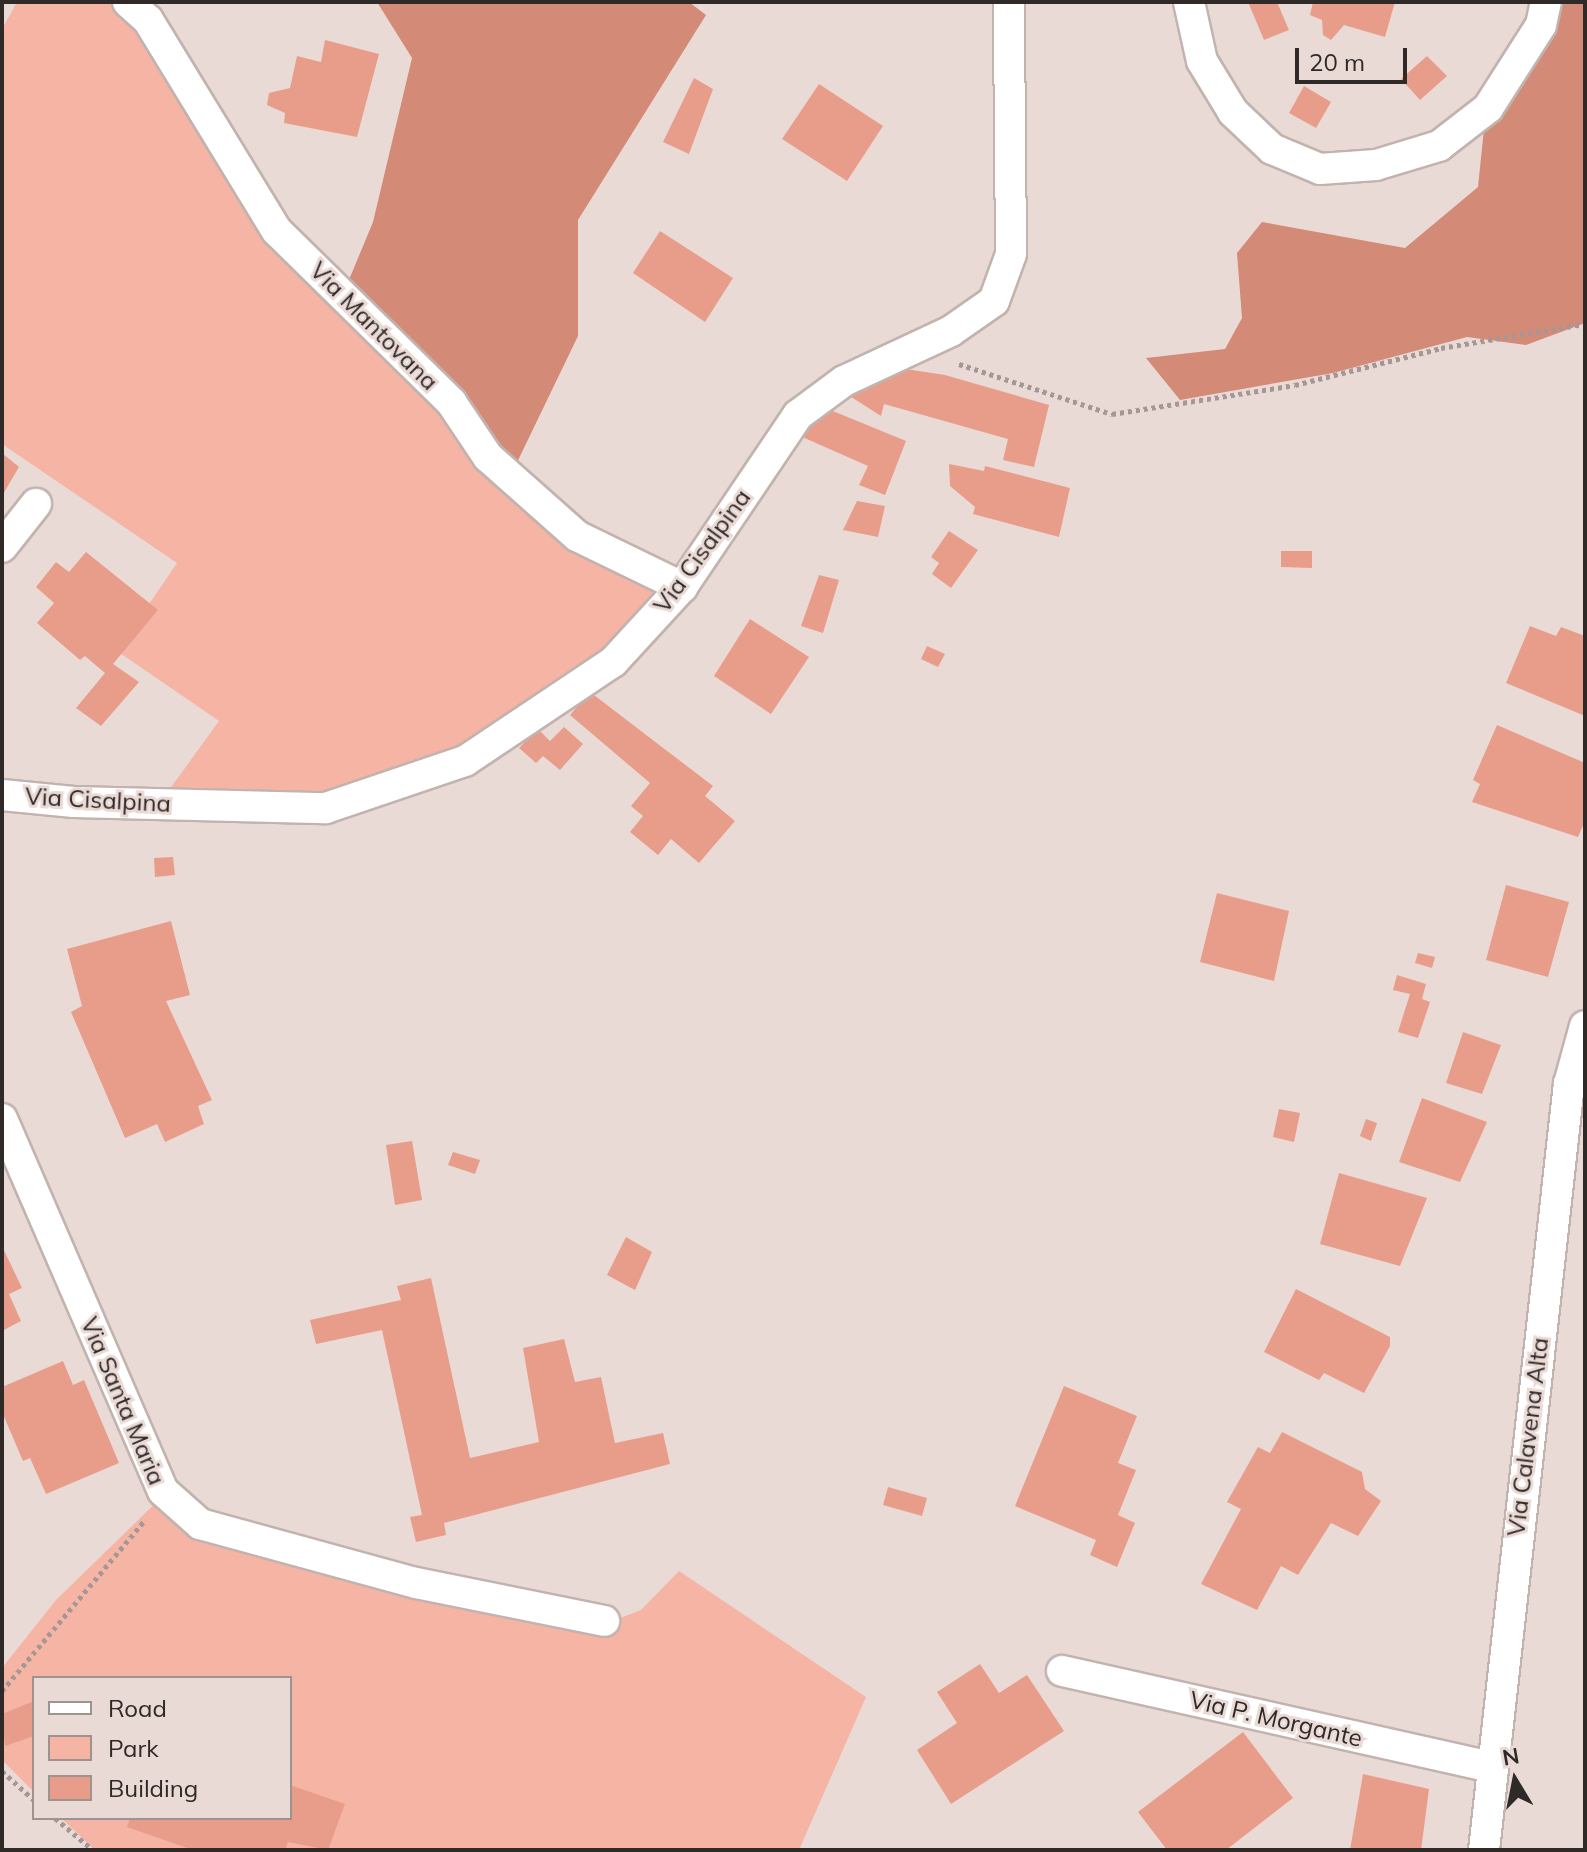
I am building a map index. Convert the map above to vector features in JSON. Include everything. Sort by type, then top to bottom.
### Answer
[{"type":"street","name":"Via Mantovana","points":[[128,2],[148,20],[277,231],[451,402],[488,457],[577,536],[682,587]]},
{"type":"street","name":"Via Cisalpina","points":[[2,795],[74,802],[326,808],[465,761],[613,662],[682,587],[798,415],[844,381],[951,331],[994,301],[1011,254],[1009,2]]},
{"type":"street","points":[[1189,2],[1202,61],[1233,112],[1272,149],[1320,169],[1376,165],[1439,146],[1488,108],[1541,25],[1546,2]]},
{"type":"street","points":[[2,547],[36,504]]},
{"type":"street","name":"Via Calavena Alta","points":[[1484,1850],[1490,1767],[1569,1084],[1585,1026]]},
{"type":"street","name":"Via Santa Maria","points":[[2,1119],[163,1491]]},
{"type":"street","points":[[163,1491],[200,1524],[416,1583],[604,1621]]},
{"type":"street","name":"Via P. Morgante","points":[[1062,1671],[1490,1767]]},
{"type":"path","points":[[981,372],[1112,414],[1295,385],[1441,348],[1585,324]]},
{"type":"path","name":"Via Santa Maria","points":[[2,1691],[141,1526],[163,1491]]},
{"type":"path","points":[[2,1771],[32,1798]]},
{"type":"path","points":[[57,1820],[93,1850]]},
{"type":"green space","points":[[17,2],[119,2],[273,234],[509,479],[687,587],[497,742],[344,802],[156,808],[219,721],[117,651],[177,563],[2,444],[2,29]]},
{"type":"green space","points":[[169,1490],[184,1509],[612,1621],[641,1610],[679,1571],[866,1697],[799,1850],[95,1850],[63,1820],[292,1820],[292,1676],[32,1676],[32,1790],[2,1760],[2,1668],[56,1600]]},
{"type":"shaded area","points":[[377,2],[689,2],[706,15],[578,220],[578,336],[509,479],[341,299],[373,222],[412,58]]},
{"type":"shaded area","points":[[1546,2],[1585,2],[1585,323],[1526,345],[1467,337],[1333,373],[1180,400],[1146,358],[1225,349],[1242,318],[1237,253],[1262,222],[1405,248],[1478,187],[1486,109]]},
{"type":"building","points":[[1248,2],[1277,2],[1289,30],[1264,40]]},
{"type":"building","points":[[1313,2],[1395,2],[1385,37],[1344,25],[1331,40],[1323,35],[1322,20],[1310,15]]},
{"type":"building","points":[[325,40],[379,54],[357,137],[284,123],[285,113],[267,105],[269,93],[290,88],[297,56],[321,62]]},
{"type":"building","points":[[1427,56],[1447,76],[1420,100],[1401,79]]},
{"type":"building","points":[[694,78],[713,89],[689,154],[663,142]]},
{"type":"building","points":[[819,84],[883,126],[847,181],[782,139]]},
{"type":"building","points":[[1304,86],[1331,102],[1316,128],[1289,113]]},
{"type":"building","points":[[660,231],[733,278],[705,322],[633,273]]},
{"type":"building","points":[[892,367],[945,375],[1049,405],[1034,467],[1003,460],[1008,439],[884,404],[881,416],[845,393]]},
{"type":"building","points":[[828,409],[906,441],[885,495],[859,485],[868,466],[800,436]]},
{"type":"building","points":[[2,453],[19,467],[2,496]]},
{"type":"building","points":[[949,464],[984,471],[985,466],[1070,488],[1059,537],[973,514],[975,507],[950,486]]},
{"type":"building","points":[[857,501],[885,506],[878,537],[843,530]]},
{"type":"building","points":[[949,531],[978,550],[951,588],[932,574],[939,563],[931,557]]},
{"type":"building","points":[[1281,551],[1312,551],[1312,568],[1281,567]]},
{"type":"building","points":[[86,552],[158,610],[113,664],[139,682],[101,726],[76,708],[105,673],[85,656],[80,660],[37,623],[54,603],[36,587],[56,562],[69,572]]},
{"type":"building","points":[[819,575],[839,580],[823,633],[801,626]]},
{"type":"building","points":[[750,619],[809,657],[771,714],[714,676]]},
{"type":"building","points":[[1530,626],[1556,636],[1561,627],[1585,636],[1585,716],[1506,683]]},
{"type":"building","points":[[927,646],[945,654],[938,667],[921,659]]},
{"type":"building","points":[[590,692],[713,786],[705,796],[735,821],[699,863],[671,839],[658,855],[630,832],[643,816],[631,806],[650,783],[570,715]]},
{"type":"building","points":[[1497,725],[1585,763],[1585,821],[1578,837],[1472,802],[1480,784],[1473,780]]},
{"type":"building","points":[[564,727],[583,744],[560,770],[543,756],[536,763],[519,748],[538,729],[550,741]]},
{"type":"building","points":[[173,857],[175,875],[155,877],[154,858]]},
{"type":"building","points":[[1506,885],[1569,902],[1548,977],[1486,960]]},
{"type":"building","points":[[1217,893],[1289,911],[1274,981],[1200,962]]},
{"type":"building","points":[[171,921],[190,995],[166,1001],[212,1100],[198,1106],[204,1124],[165,1142],[157,1124],[125,1138],[71,1012],[82,1006],[67,949]]},
{"type":"building","points":[[1418,953],[1435,957],[1432,968],[1415,963]]},
{"type":"building","points":[[1397,975],[1426,984],[1422,999],[1430,1002],[1418,1038],[1398,1032],[1410,994],[1393,990]]},
{"type":"building","points":[[1463,1032],[1501,1045],[1482,1094],[1446,1083]]},
{"type":"building","points":[[1422,1098],[1487,1122],[1460,1182],[1399,1162]]},
{"type":"building","points":[[1279,1109],[1300,1113],[1294,1142],[1273,1137]]},
{"type":"building","points":[[1366,1119],[1377,1123],[1371,1141],[1360,1136]]},
{"type":"building","points":[[412,1141],[422,1200],[395,1205],[386,1145]]},
{"type":"building","points":[[453,1152],[480,1160],[475,1174],[448,1165]]},
{"type":"building","points":[[1339,1173],[1427,1198],[1400,1266],[1320,1244]]},
{"type":"building","points":[[626,1237],[652,1252],[635,1290],[607,1275]]},
{"type":"building","points":[[2,1246],[22,1288],[9,1294],[21,1321],[2,1331]]},
{"type":"building","points":[[431,1278],[470,1458],[539,1442],[523,1348],[564,1339],[575,1382],[601,1377],[615,1443],[663,1433],[670,1464],[444,1523],[446,1535],[416,1542],[410,1517],[422,1515],[382,1330],[316,1344],[310,1320],[401,1300],[397,1286]]},
{"type":"building","points":[[1296,1289],[1390,1337],[1390,1346],[1364,1393],[1324,1373],[1319,1380],[1264,1352]]},
{"type":"building","points":[[63,1361],[73,1385],[84,1380],[119,1463],[46,1494],[30,1458],[23,1461],[2,1412],[2,1387]]},
{"type":"building","points":[[1064,1386],[1137,1416],[1118,1463],[1136,1470],[1118,1515],[1135,1523],[1117,1567],[1090,1555],[1096,1540],[1015,1506]]},
{"type":"building","points":[[1282,1432],[1362,1472],[1365,1489],[1381,1501],[1358,1536],[1331,1523],[1298,1575],[1281,1566],[1257,1610],[1201,1584],[1241,1509],[1227,1502],[1258,1447],[1270,1453]]},
{"type":"building","points":[[888,1487],[927,1498],[922,1516],[883,1505]]},
{"type":"building","points":[[980,1664],[999,1693],[1027,1675],[1064,1731],[951,1804],[917,1750],[957,1723],[937,1692]]},
{"type":"building","points":[[32,1702],[32,1737],[5,1746],[2,1714]]},
{"type":"building","points":[[1243,1732],[1293,1798],[1226,1850],[1167,1850],[1138,1812]]},
{"type":"building","points":[[1363,1774],[1429,1789],[1421,1850],[1350,1850]]},
{"type":"building","points":[[292,1786],[345,1804],[328,1850],[288,1842],[285,1850],[193,1850],[127,1827],[129,1820],[292,1820]]}]
